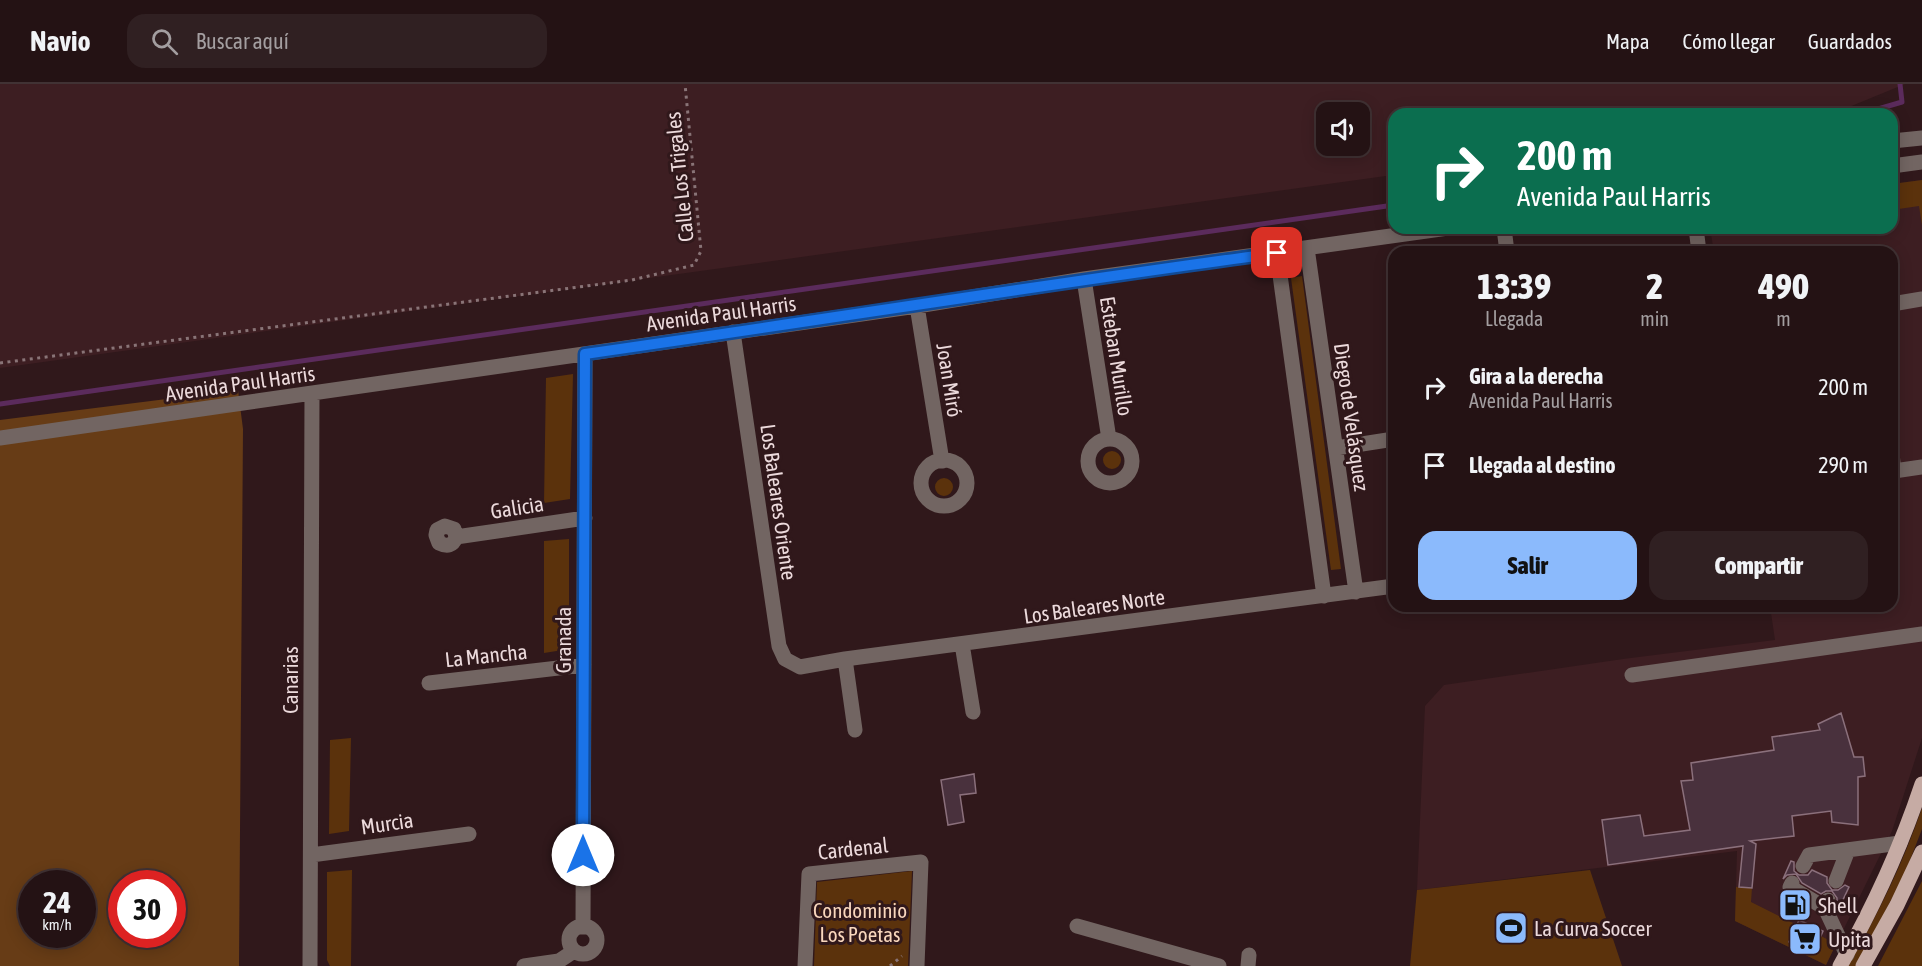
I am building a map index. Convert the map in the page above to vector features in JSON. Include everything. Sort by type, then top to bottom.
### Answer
[{"type":"main road","points":[[1844,960],[1881,888],[1922,784]]},
{"type":"main road","points":[[1863,966],[1897,905],[1922,852]]},
{"type":"street","points":[[1898,140],[1922,138]]},
{"type":"street","points":[[1898,165],[1922,162]]},
{"type":"street","name":"Avenida Paul Harris","points":[[0,438],[733,333],[1084,279],[1408,234]]},
{"type":"street","name":"Diego de Velásquez","points":[[1307,249],[1356,592]]},
{"type":"street","points":[[1277,253],[1324,596]]},
{"type":"street","name":"Esteban Murillo","points":[[1084,279],[1109,439]]},
{"type":"street","points":[[1898,303],[1922,298]]},
{"type":"street","name":"Joan Miró","points":[[917,306],[942,461]]},
{"type":"street","name":"Los Baleares Oriente","points":[[733,333],[779,646],[785,659],[800,667]]},
{"type":"street","name":"Granada","points":[[524,966],[559,961],[574,951],[583,954],[592,951],[596,938],[588,927],[583,927],[585,354]]},
{"type":"street","name":"Canarias","points":[[310,966],[312,394]]},
{"type":"street","points":[[1336,448],[1388,440]]},
{"type":"street","points":[[1898,470],[1922,467]]},
{"type":"street","name":"Galicia","points":[[456,537],[585,518]]},
{"type":"street","name":"Los Baleares Norte","points":[[800,667],[1388,587]]},
{"type":"street","points":[[1632,675],[1922,634]]},
{"type":"street","points":[[962,644],[973,712]]},
{"type":"street","points":[[845,660],[855,730]]},
{"type":"street","name":"La Mancha","points":[[429,683],[584,665]]},
{"type":"street","name":"Murcia","points":[[311,855],[469,834]]},
{"type":"street","points":[[1803,866],[1809,855],[1900,843]]},
{"type":"street","points":[[1836,881],[1848,850]]},
{"type":"street","name":"Cardenal","points":[[805,966],[809,874],[921,862],[917,966]]},
{"type":"street","points":[[1792,883],[1790,887],[1827,904],[1844,960]]},
{"type":"street","points":[[1077,926],[1219,966]]},
{"type":"path","name":"Calle Los Trigales","points":[[0,363],[632,280],[694,265],[701,251],[685,84]]},
{"type":"shaded area","points":[[0,84],[1905,84],[1847,108],[1388,108],[1388,176],[0,368]]},
{"type":"shaded area","points":[[1922,180],[1922,738],[1892,831],[1826,965],[1735,921],[1737,851],[1417,890],[1425,706],[1444,685],[1775,640],[1771,612],[1898,612],[1898,246],[1713,246],[1711,234],[1898,234],[1898,183]]},
{"type":"shaded area","points":[[238,390],[243,429],[239,966],[0,966],[0,420]]},
{"type":"green space","points":[[1922,180],[1922,225],[1919,206],[1898,209],[1898,183]]},
{"type":"green space","points":[[1302,276],[1341,569],[1331,570],[1291,278]]},
{"type":"green space","points":[[573,374],[570,499],[544,503],[546,378]]},
{"type":"green space","points":[[1112,451],[1118,454],[1121,460],[1118,466],[1112,469],[1106,466],[1103,460],[1106,454]]},
{"type":"green space","points":[[944,478],[950,481],[953,487],[950,493],[944,496],[938,493],[935,487],[938,481]]},
{"type":"green space","points":[[569,539],[569,649],[544,653],[544,541]]},
{"type":"green space","points":[[351,738],[349,831],[329,834],[330,740]]},
{"type":"green space","points":[[1922,808],[1922,829],[1905,873],[1857,966],[1848,966],[1889,888]]},
{"type":"green space","points":[[352,870],[351,966],[330,966],[327,960],[327,872]]},
{"type":"green space","name":"La Curva Soccer","points":[[1590,870],[1622,966],[1410,966],[1417,890]]},
{"type":"green space","name":"Condominio Los Poetas","points":[[912,871],[908,966],[814,966],[817,882]]},
{"type":"green space","points":[[1922,881],[1922,966],[1878,966]]},
{"type":"green space","points":[[1736,887],[1752,888],[1751,902],[1797,925],[1789,942],[1813,953],[1821,936],[1836,944],[1826,965],[1735,921]]},
{"type":"building","points":[[1841,713],[1854,757],[1863,757],[1865,776],[1858,777],[1858,825],[1832,822],[1831,811],[1792,816],[1794,836],[1750,841],[1756,844],[1752,888],[1739,887],[1743,846],[1608,865],[1602,820],[1640,815],[1644,836],[1690,830],[1681,781],[1693,780],[1691,763],[1774,750],[1772,737],[1820,730],[1818,724]]},
{"type":"building","points":[[974,774],[976,793],[960,795],[964,822],[948,825],[941,780]]},
{"type":"building","points":[[1791,861],[1794,862],[1794,871],[1799,875],[1808,875],[1812,870],[1827,877],[1827,883],[1832,890],[1838,890],[1845,885],[1849,887],[1840,906],[1832,891],[1821,894],[1802,883],[1796,874],[1787,875],[1783,879]]},
{"type":"building","name":"Upita","points":[[1799,920],[1823,931],[1813,953],[1789,942]]},
{"type":"waterway","points":[[1882,108],[1902,102],[1900,84]]},
{"type":"waterway","points":[[0,404],[1388,206]]},
{"type":"place","name":"Shell","points":[[1795,905]]},
{"type":"place","name":"La Curva Soccer","points":[[1511,928]]},
{"type":"place","name":"Upita","points":[[1805,939]]},
{"type":"route","points":[[583,855],[585,354],[917,306],[1084,279],[1277,253]]}]
